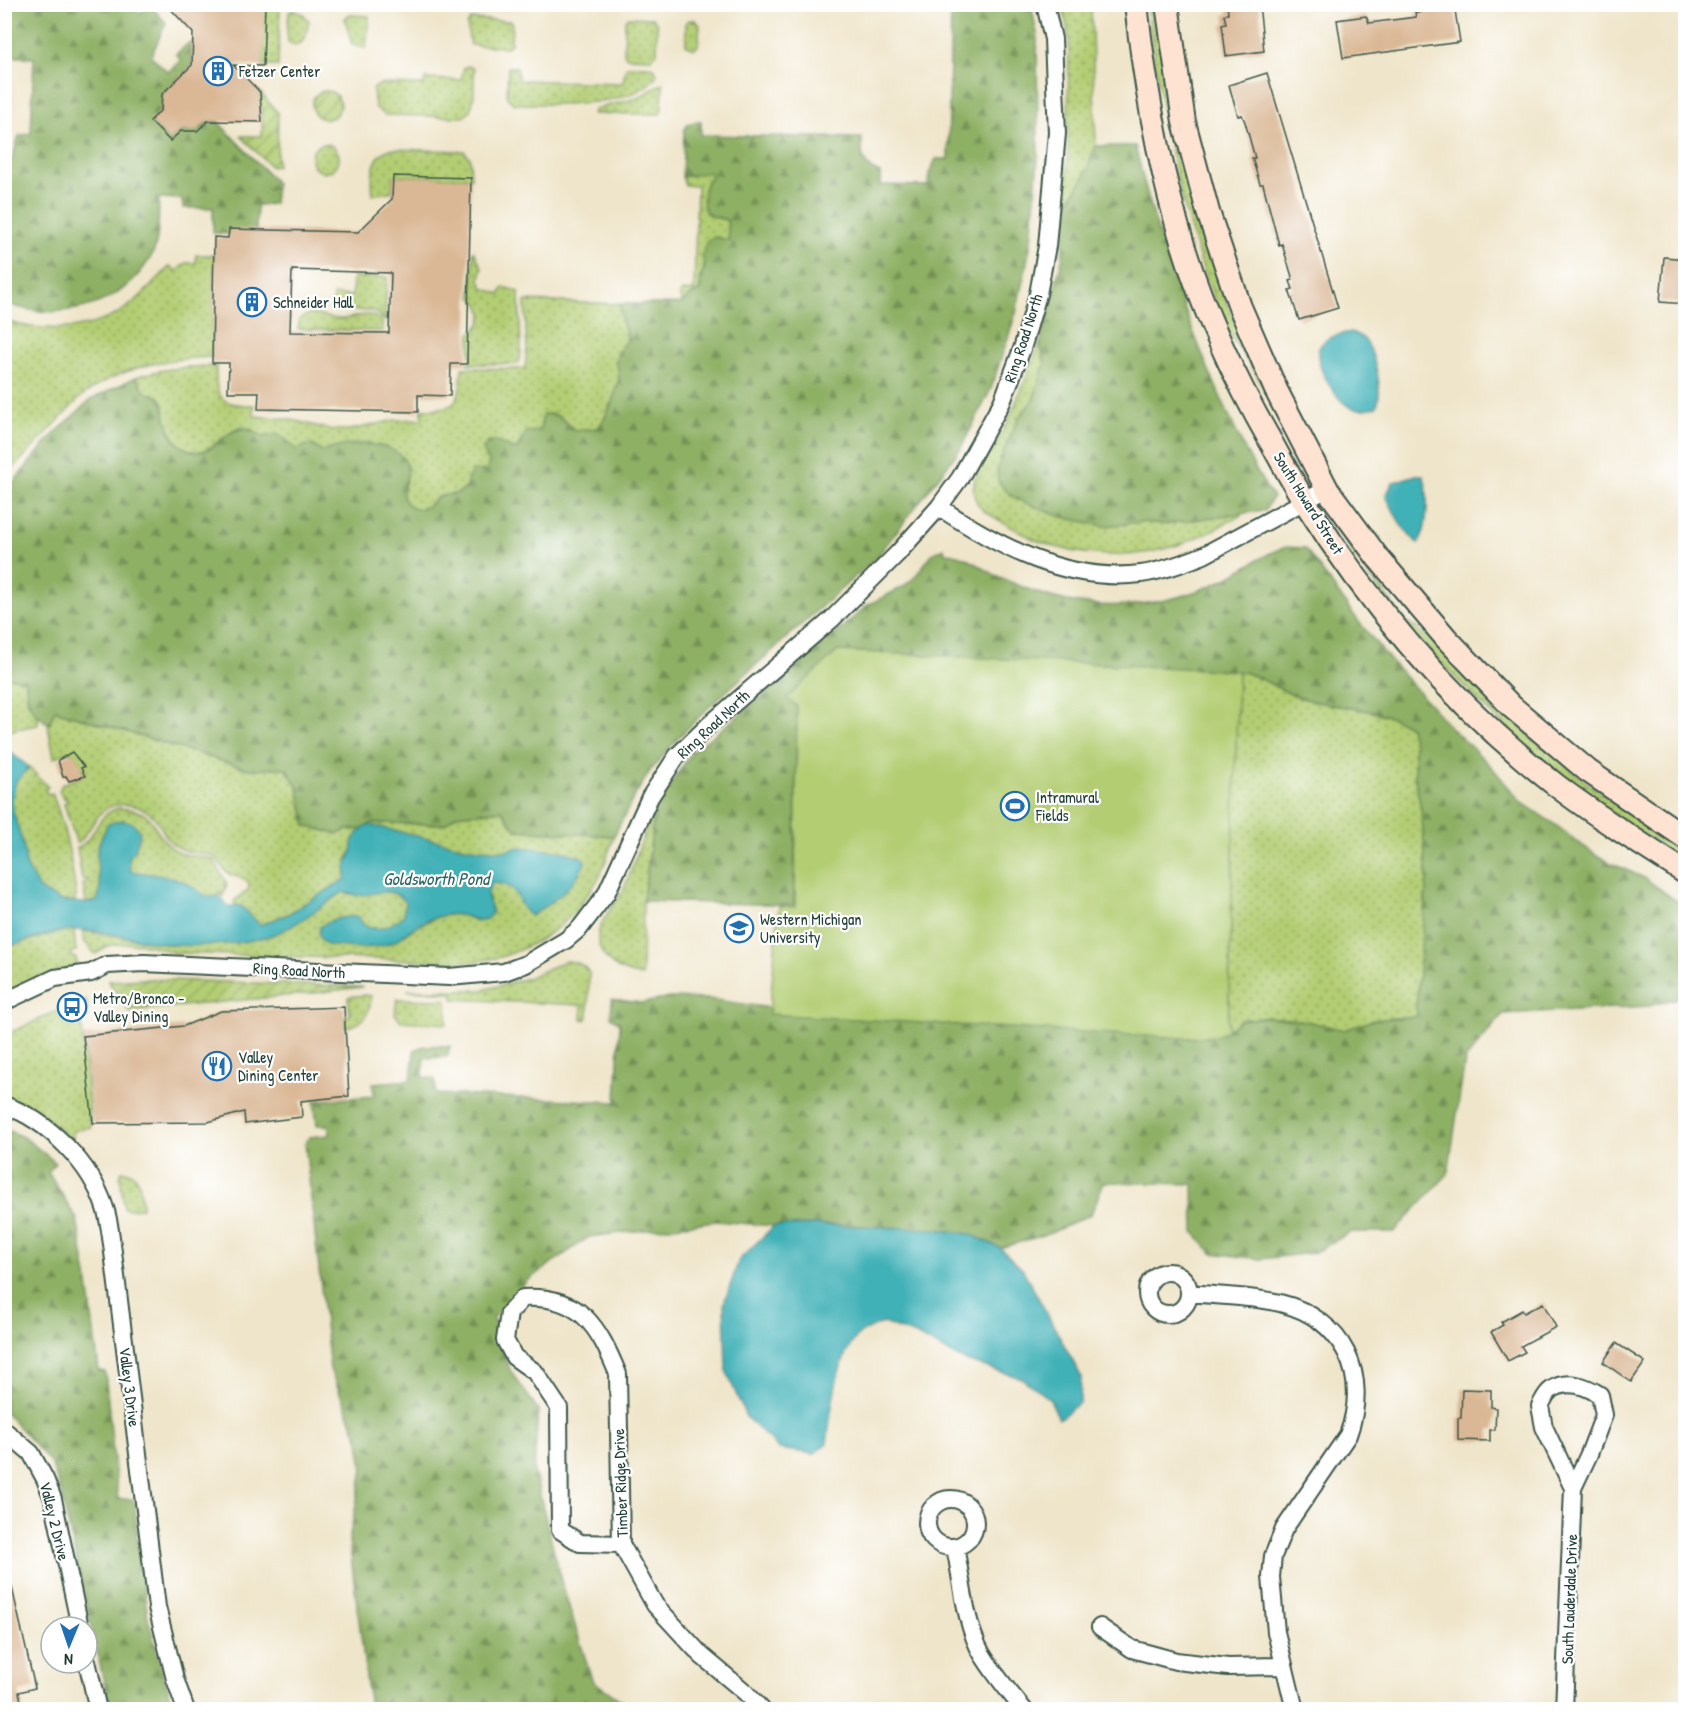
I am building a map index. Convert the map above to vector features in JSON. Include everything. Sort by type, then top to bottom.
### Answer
[{"type":"street","name":"Ring Road North","points":[[4,1002],[55,978],[91,973],[116,963],[449,977],[479,976],[504,972],[526,964],[566,940],[595,910],[613,881],[651,796],[677,756],[710,724],[831,620],[897,554],[939,507],[977,450],[1002,402],[1022,349],[1038,294],[1047,246],[1057,133],[1053,39],[1045,4]]},
{"type":"street","name":"South Howard Street","points":[[1136,4],[1152,116],[1172,204],[1203,301],[1238,383],[1304,502],[1361,585],[1419,656],[1494,731],[1556,785],[1607,822],[1686,873]]},
{"type":"street","name":"South Howard Street","points":[[1167,4],[1184,122],[1208,212],[1240,307],[1276,390],[1327,489],[1378,558],[1446,638],[1512,707],[1588,771],[1686,838]]},
{"type":"street","points":[[939,507],[971,528],[1022,555],[1087,573],[1143,574],[1204,555],[1327,489]]},
{"type":"street","name":"Valley 3 Drive","points":[[4,1106],[28,1118],[63,1142],[92,1178],[105,1208],[112,1244],[157,1607],[175,1679],[186,1710]]},
{"type":"street","points":[[1189,1293],[1281,1303],[1311,1316],[1330,1331],[1349,1355],[1357,1388],[1354,1419],[1348,1435],[1284,1529],[1273,1556],[1271,1577],[1276,1632],[1295,1710]]},
{"type":"street","name":"Timber Ridge Drive","points":[[621,1544],[580,1543],[560,1530],[560,1408],[535,1372],[514,1357],[505,1340],[509,1313],[523,1298],[554,1299],[588,1317],[608,1350],[618,1374],[621,1544],[655,1605],[669,1622],[702,1656],[745,1692],[762,1710]]},
{"type":"street","name":"South Lauderdale Drive","points":[[1564,1710],[1573,1488],[1604,1415],[1600,1395],[1586,1386],[1569,1384],[1550,1390],[1540,1406],[1544,1427],[1573,1488]]},
{"type":"street","name":"Valley 2 Drive","points":[[4,1430],[31,1453],[53,1499],[77,1615]]},
{"type":"street","points":[[955,1547],[972,1630],[981,1653],[1024,1710]]},
{"type":"street","points":[[1100,1627],[1132,1649],[1176,1661],[1228,1667],[1284,1666]]},
{"type":"street","points":[[90,1675],[98,1710]]},
{"type":"green space","points":[[5,5],[135,5],[139,13],[150,5],[166,23],[151,56],[168,72],[181,60],[176,54],[190,42],[192,65],[162,94],[161,110],[151,121],[170,141],[181,131],[197,131],[208,121],[218,122],[272,178],[276,184],[274,204],[257,205],[256,230],[228,234],[213,233],[213,208],[183,208],[182,199],[159,198],[158,233],[153,253],[137,276],[124,288],[109,298],[75,309],[40,311],[5,303],[5,170],[12,159],[19,136],[31,133],[34,58],[5,56]]},
{"type":"green space","points":[[263,5],[280,5],[278,66],[263,66]]},
{"type":"green space","points":[[951,5],[1031,5],[1037,34],[1038,159],[1031,243],[1016,313],[991,389],[961,448],[877,557],[710,706],[679,737],[650,771],[614,836],[516,830],[502,810],[456,815],[445,824],[372,823],[362,829],[337,834],[306,826],[298,787],[285,768],[248,769],[55,710],[49,724],[33,710],[25,680],[5,676],[5,461],[12,484],[49,439],[90,400],[136,377],[145,392],[158,396],[161,400],[167,424],[175,440],[182,447],[193,451],[211,448],[241,429],[251,430],[263,437],[278,434],[297,450],[309,445],[326,451],[342,446],[373,445],[393,450],[406,463],[408,472],[403,494],[406,503],[410,506],[423,508],[439,497],[460,492],[467,488],[467,481],[472,471],[487,471],[489,461],[483,450],[487,443],[494,441],[517,449],[526,432],[540,431],[543,415],[553,414],[576,431],[598,428],[615,394],[619,374],[616,358],[628,339],[622,321],[620,304],[680,304],[699,291],[701,287],[699,279],[705,267],[702,255],[708,240],[715,237],[729,240],[727,220],[709,215],[704,209],[703,196],[711,177],[709,172],[682,177],[684,131],[688,124],[701,122],[701,135],[862,138],[864,160],[869,167],[880,173],[880,185],[928,186],[929,174],[936,159],[948,159]]},
{"type":"green space","points":[[1063,5],[1091,5],[1096,146],[1084,177],[1067,205],[1069,39]]},
{"type":"green space","points":[[1147,5],[1157,5],[1168,90],[1188,182],[1225,299],[1302,462],[1255,373],[1229,333],[1210,289],[1175,169],[1159,87]]},
{"type":"green space","points":[[293,10],[303,14],[309,21],[303,40],[297,45],[288,42],[289,12]]},
{"type":"green space","points":[[348,15],[369,16],[366,48],[352,45],[345,19]]},
{"type":"green space","points":[[628,17],[653,18],[657,23],[657,53],[651,58],[627,57],[624,54],[625,20]]},
{"type":"green space","points":[[471,19],[510,21],[512,23],[511,44],[506,47],[470,45],[467,25]]},
{"type":"green space","points":[[695,20],[700,25],[698,46],[693,49],[686,45],[686,22]]},
{"type":"green space","points":[[628,66],[650,66],[657,74],[647,85],[614,99],[572,104],[519,104],[507,98],[508,67],[517,67],[518,80],[623,83],[625,69]]},
{"type":"green space","points":[[464,67],[474,68],[474,96],[468,114],[463,117],[385,115],[375,107],[373,89],[380,84],[424,85],[425,79],[461,80]]},
{"type":"green space","points":[[663,83],[660,114],[593,114],[595,109],[638,98]]},
{"type":"green space","points":[[326,91],[336,95],[340,105],[336,115],[326,119],[316,115],[312,105],[316,95]]},
{"type":"green space","points":[[260,92],[278,113],[277,166],[271,167],[241,136],[262,136]]},
{"type":"green space","points":[[325,144],[335,148],[339,158],[335,168],[325,172],[315,168],[311,158],[315,148]]},
{"type":"green space","points":[[1096,146],[1135,146],[1173,278],[1197,341],[1240,440],[1273,497],[1265,510],[1165,524],[1144,522],[1104,526],[1066,518],[1023,502],[1004,489],[998,480],[997,469],[1002,455],[1018,419],[1033,400],[1045,363],[1040,343],[1062,260],[1067,205],[1084,177]]},
{"type":"green space","points":[[390,149],[464,151],[470,158],[471,178],[393,176],[392,191],[373,195],[372,175],[376,162],[379,156]]},
{"type":"green space","points":[[709,171],[711,177],[706,182],[717,218],[727,220],[729,241],[723,239],[705,261],[699,291],[681,304],[682,291],[694,291],[697,186],[685,185],[682,177]]},
{"type":"green space","points":[[473,251],[482,268],[480,279],[483,288],[500,294],[504,287],[519,292],[521,352],[518,364],[467,364],[471,362],[470,334],[479,326],[482,316],[480,306],[472,297]]},
{"type":"green space","points":[[196,255],[214,255],[212,357],[177,359],[144,366],[127,371],[96,386],[79,399],[12,469],[11,436],[4,409],[5,321],[51,328],[83,326],[98,322],[126,308],[170,266],[176,271],[186,263],[196,263]]},
{"type":"green space","points":[[353,277],[387,277],[385,321],[378,313],[372,311],[333,310],[333,295],[352,296]]},
{"type":"green space","points":[[526,301],[620,304],[622,321],[628,339],[616,364],[619,378],[605,417],[598,428],[576,431],[562,419],[543,414],[540,431],[522,438],[517,449],[504,444],[486,456],[489,461],[487,471],[481,470],[465,489],[458,493],[444,495],[421,509],[413,508],[406,503],[403,491],[407,473],[387,448],[367,443],[326,451],[319,450],[313,445],[297,450],[284,438],[265,437],[244,427],[231,432],[205,450],[195,452],[187,450],[174,438],[169,429],[163,402],[145,392],[136,377],[176,368],[216,366],[219,393],[227,402],[254,405],[254,416],[288,419],[332,430],[350,430],[395,420],[422,419],[422,409],[443,408],[455,401],[460,388],[462,368],[525,369]]},
{"type":"green space","points":[[309,314],[338,319],[370,315],[381,320],[383,331],[298,329],[300,319]]},
{"type":"green space","points":[[1040,343],[1045,364],[1033,400],[1018,419],[1002,455],[1104,526],[1144,522],[1165,524],[1249,511],[1187,542],[1161,550],[1126,555],[1090,554],[1055,547],[1018,531],[985,512],[975,497],[973,489],[975,479],[1006,424]]},
{"type":"green space","points":[[1330,519],[1405,620],[1430,638],[1494,703],[1578,776],[1685,850],[1685,861],[1606,809],[1532,750],[1497,718],[1430,651],[1399,615],[1345,544],[1328,520]]},
{"type":"green space","points":[[1287,547],[1305,548],[1390,660],[1452,729],[1491,766],[1520,801],[1606,861],[1644,878],[1685,907],[1685,996],[1649,1006],[1503,1014],[1465,1060],[1448,1174],[1394,1232],[1351,1232],[1313,1253],[1260,1259],[1212,1253],[1194,1232],[1193,1184],[1104,1182],[1091,1214],[1051,1233],[1000,1248],[970,1234],[934,1229],[828,1225],[774,1226],[716,1221],[589,1237],[528,1280],[493,1318],[510,1370],[538,1410],[534,1471],[562,1584],[592,1680],[633,1709],[370,1709],[349,1540],[363,1470],[359,1440],[330,1369],[305,1144],[309,1137],[330,1135],[328,1125],[317,1125],[314,1101],[374,1096],[373,1083],[411,1080],[414,1051],[418,1048],[436,1045],[450,1046],[447,1057],[424,1058],[423,1077],[435,1079],[436,1094],[616,1102],[620,1023],[611,1017],[612,999],[641,1003],[670,998],[709,999],[770,1008],[770,1014],[1187,1038],[1217,1036],[1240,1020],[1268,1017],[1306,1021],[1344,1030],[1374,1020],[1418,1016],[1416,1008],[1427,878],[1421,808],[1415,779],[1414,744],[1410,727],[1382,714],[1308,700],[1253,675],[1238,671],[838,651],[788,698],[797,706],[794,905],[643,901],[655,809],[692,752],[773,688],[868,605],[903,587],[914,578],[932,554],[944,548],[945,553],[959,555],[999,577],[1054,598],[1084,604],[1125,605],[1167,600],[1208,587],[1264,556]]},
{"type":"green space","name":"Intramural Fields","points":[[838,651],[1238,671],[1228,1030],[1217,1036],[1186,1038],[769,1014],[779,906],[795,907],[797,706],[787,698]]},
{"type":"green space","points":[[1238,671],[1253,675],[1308,700],[1382,714],[1410,727],[1414,744],[1415,779],[1421,808],[1427,878],[1416,1008],[1418,1016],[1374,1020],[1344,1031],[1306,1021],[1268,1017],[1228,1030]]},
{"type":"green space","points":[[4,676],[25,680],[28,702],[38,717],[38,725],[12,730],[5,734]]},
{"type":"green space","points":[[55,710],[248,769],[285,768],[298,787],[306,826],[337,834],[362,829],[353,839],[353,848],[347,860],[346,879],[288,914],[260,925],[241,906],[235,905],[234,901],[249,887],[246,881],[230,874],[212,855],[187,851],[173,844],[154,817],[143,809],[129,805],[115,805],[108,808],[99,815],[77,844],[64,804],[67,801],[66,797],[63,798],[59,791],[62,784],[85,775],[81,768],[83,766],[70,751],[54,758],[48,726]]},
{"type":"green space","points":[[29,767],[48,787],[45,789],[48,795],[52,793],[57,805],[70,856],[75,901],[60,901],[39,889],[26,865],[24,848],[12,808],[12,799],[16,781]]},
{"type":"green space","points":[[119,808],[133,810],[148,817],[164,841],[177,851],[213,859],[227,884],[223,896],[220,893],[216,897],[203,896],[186,883],[162,876],[130,871],[123,820],[108,824],[100,841],[97,852],[99,895],[97,901],[86,903],[83,884],[89,883],[88,880],[82,880],[77,848],[88,839],[105,815]]},
{"type":"green space","points":[[655,809],[643,901],[642,976],[625,971],[611,963],[603,954],[598,935],[600,926],[622,893]]},
{"type":"green space","points":[[502,810],[516,830],[614,836],[600,877],[575,912],[540,940],[501,957],[473,962],[174,953],[151,946],[127,943],[109,946],[95,954],[83,940],[84,931],[172,945],[270,936],[296,923],[343,892],[358,895],[389,892],[400,896],[405,901],[404,916],[399,920],[387,926],[373,928],[367,927],[359,917],[331,920],[322,941],[339,946],[377,947],[440,917],[463,916],[475,921],[490,900],[487,894],[492,883],[502,884],[513,890],[525,911],[531,916],[561,893],[580,873],[521,847],[503,851],[469,848],[370,825],[372,823],[445,824],[456,815]]},
{"type":"green space","points":[[69,930],[74,932],[76,951],[71,952],[73,958],[76,958],[77,966],[35,979],[5,993],[5,949],[15,944]]},
{"type":"green space","points":[[565,961],[585,967],[589,973],[588,1017],[586,1020],[582,1019],[582,1005],[453,999],[453,993],[407,990],[483,990],[528,978]]},
{"type":"green space","points":[[145,979],[363,987],[129,1011],[120,994],[117,994],[108,981]]},
{"type":"green space","points":[[371,996],[367,1013],[361,1021],[345,1027],[345,1017],[350,1016],[348,997]]},
{"type":"green space","points":[[397,999],[447,1000],[447,1024],[401,1021],[395,1014]]},
{"type":"green space","points":[[79,1001],[87,1001],[88,1017],[81,1018],[91,1127],[73,1131],[73,1141],[42,1115],[5,1097],[5,1035]]},
{"type":"green space","points":[[5,1129],[25,1138],[56,1163],[48,1172],[77,1219],[99,1371],[105,1372],[118,1499],[132,1499],[135,1504],[137,1541],[148,1618],[175,1709],[110,1709],[99,1660],[99,1615],[89,1615],[61,1492],[51,1463],[5,1412]]},
{"type":"green space","points":[[122,1171],[134,1174],[137,1178],[142,1208],[124,1208],[120,1176]]},
{"type":"water","points":[[1351,332],[1364,339],[1375,362],[1379,382],[1376,407],[1351,408],[1342,402],[1330,387],[1321,368],[1318,351],[1321,345],[1331,337]]},
{"type":"water","points":[[1423,475],[1427,491],[1426,521],[1418,544],[1401,525],[1386,496],[1393,482]]},
{"type":"water","name":"Goldsworth Pond","points":[[5,748],[29,767],[16,781],[12,799],[26,865],[39,889],[60,901],[86,903],[97,901],[100,890],[97,863],[99,844],[108,824],[118,821],[134,824],[140,832],[135,851],[129,856],[130,871],[173,878],[209,897],[219,896],[229,907],[241,906],[260,925],[288,914],[346,879],[346,867],[353,848],[353,839],[362,829],[370,825],[469,848],[503,851],[521,847],[566,852],[583,858],[585,863],[562,893],[531,916],[522,906],[514,891],[502,884],[492,883],[487,894],[492,913],[486,919],[479,920],[456,914],[429,919],[397,940],[381,946],[354,948],[328,945],[319,935],[320,927],[333,920],[354,917],[359,917],[367,927],[387,926],[404,915],[405,901],[394,893],[358,895],[343,892],[278,933],[233,943],[180,945],[95,931],[70,930],[37,937],[5,949]]},
{"type":"water","points":[[828,1225],[934,1229],[970,1234],[1000,1248],[1023,1270],[1081,1376],[1080,1402],[1059,1419],[1050,1399],[1021,1378],[963,1360],[916,1335],[883,1323],[861,1333],[846,1354],[836,1384],[827,1443],[814,1454],[779,1449],[746,1417],[726,1370],[724,1303],[739,1260],[774,1226]]},
{"type":"building","name":"Fetzer Center","points":[[166,4],[265,4],[263,66],[233,65],[260,92],[262,122],[208,121],[197,131],[181,131],[170,141],[150,121],[161,110],[162,94],[192,65],[193,33]]},
{"type":"building","points":[[1227,4],[1259,4],[1264,51],[1226,56],[1222,24],[1226,23],[1224,15],[1228,14]]},
{"type":"building","points":[[1454,4],[1460,42],[1343,58],[1337,20],[1366,16],[1369,23],[1416,17],[1415,12],[1421,12],[1421,8]]},
{"type":"building","points":[[1267,73],[1338,308],[1299,320],[1289,290],[1293,289],[1290,281],[1293,280],[1282,244],[1279,245],[1263,184],[1260,184],[1252,158],[1255,158],[1245,122],[1242,115],[1238,116],[1229,85]]},
{"type":"building","name":"Schneider Hall","points":[[393,176],[471,178],[467,364],[451,364],[450,396],[418,395],[418,412],[258,409],[259,392],[228,392],[229,363],[212,363],[214,237],[228,238],[229,229],[358,232],[392,199]],"holes":[[[292,270],[391,273],[389,333],[290,332]]]},
{"type":"building","points":[[1664,257],[1686,259],[1686,304],[1660,302]]},
{"type":"building","points":[[72,752],[84,767],[81,768],[85,776],[69,781],[66,776],[63,777],[58,760]]},
{"type":"building","name":"Valley Dining Center","points":[[344,1007],[349,1096],[301,1101],[302,1117],[245,1124],[244,1112],[208,1122],[93,1123],[83,1036],[184,1026],[221,1011]]},
{"type":"building","points":[[1543,1303],[1556,1327],[1521,1346],[1525,1352],[1508,1361],[1491,1332],[1503,1325],[1501,1322],[1522,1310],[1524,1313]]},
{"type":"building","points":[[1616,1343],[1645,1362],[1631,1382],[1603,1362]]},
{"type":"building","points":[[1462,1389],[1491,1390],[1491,1407],[1496,1408],[1495,1430],[1490,1430],[1490,1441],[1458,1440]]},
{"type":"building","points":[[4,1579],[10,1579],[35,1688],[19,1692],[23,1710],[4,1710]]},
{"type":"place","name":"Fetzer Center","points":[[218,71]]},
{"type":"place","name":"Schneider Hall","points":[[252,302]]},
{"type":"place","name":"Intramural Fields","points":[[1015,806]]},
{"type":"place","name":"Western Michigan University","points":[[739,928]]},
{"type":"place","name":"Metro/Bronco - Valley Dining","points":[[72,1007]]},
{"type":"place","name":"Valley Dining Center","points":[[217,1066]]}]
